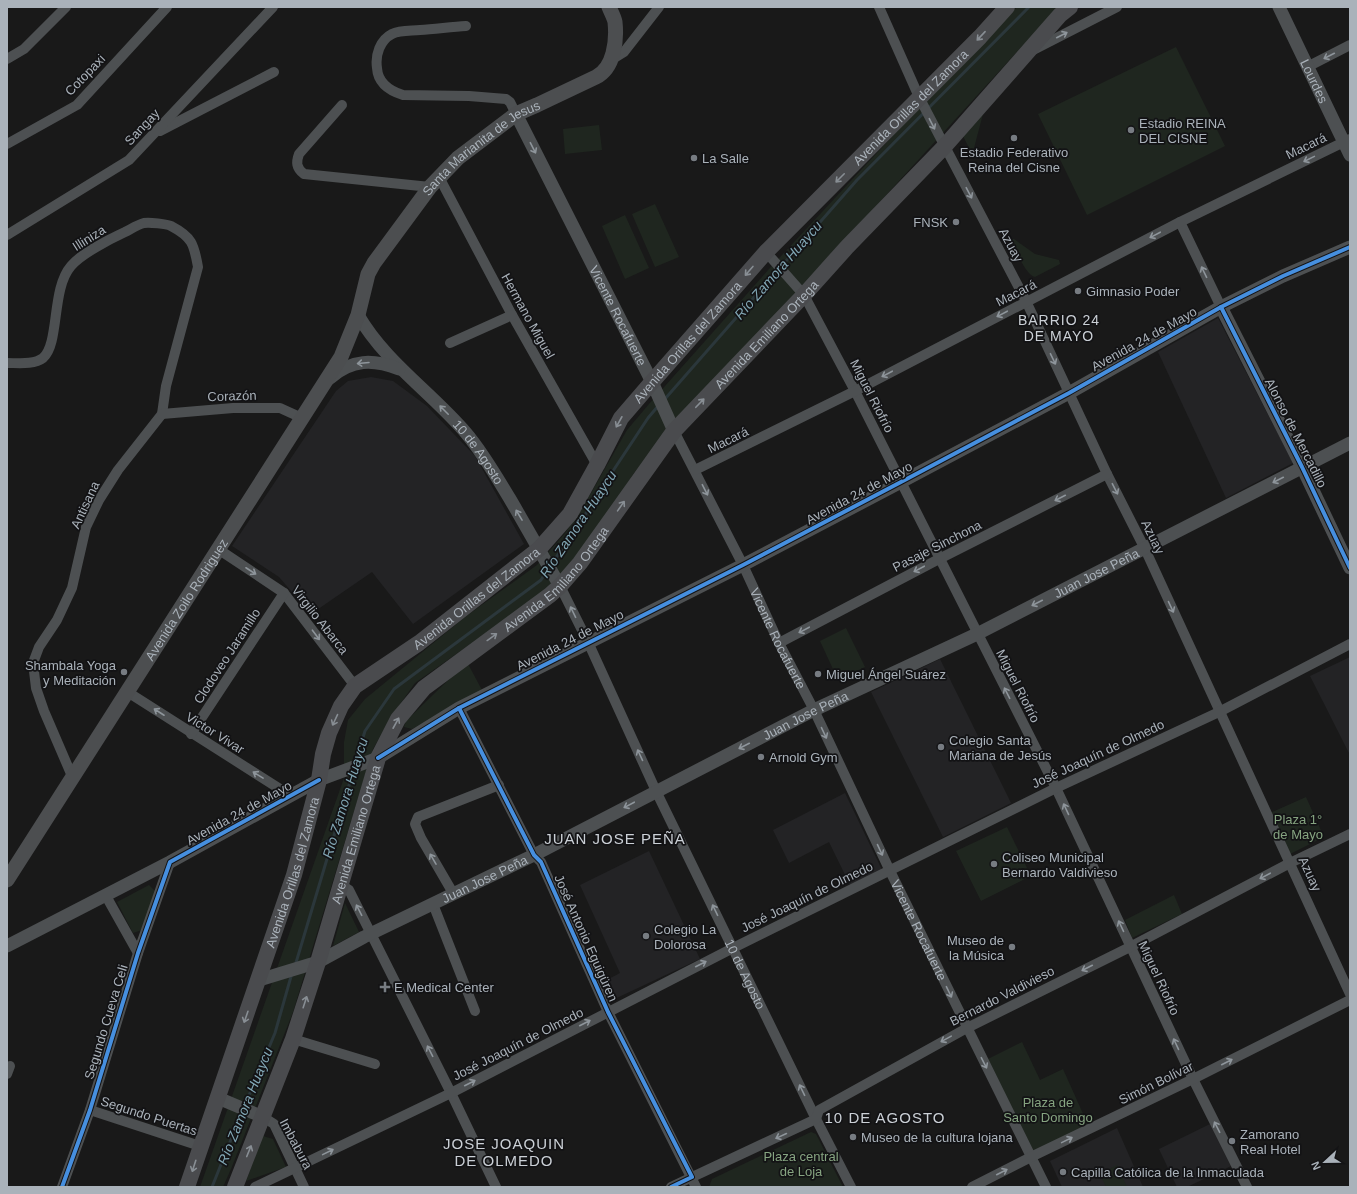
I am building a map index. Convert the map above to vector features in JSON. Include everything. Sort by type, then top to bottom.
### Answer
[{"type":"main road","name":"Santa Marianita de Jesus","points":[[358,315],[368,274],[374,263],[434,182],[458,158],[516,114],[537,106],[604,72],[611,60],[615,46],[615,21],[609,7]]},
{"type":"main road","name":"Avenida Orillas del Zamora","points":[[187,1187],[200,1146],[264,978],[294,875],[319,780],[323,754],[329,733],[341,706],[355,686],[419,643],[539,549],[570,514],[597,466],[621,418],[652,382],[769,255],[922,102],[1007,7]]},
{"type":"main road","name":"Avenida Emiliano Ortega","points":[[235,1187],[293,1039],[313,964],[340,884],[378,758],[398,719],[424,688],[560,586],[580,563],[674,431],[801,292],[847,246],[1028,53],[1060,15],[1070,7]]},
{"type":"main road","name":"Avenida Zoilo Rodriguez","points":[[7,880],[126,691],[341,358],[358,315]]},
{"type":"street","points":[[7,59],[24,49],[66,7]]},
{"type":"street","name":"Cotopaxi","points":[[7,144],[77,105],[167,7]]},
{"type":"street","name":"Sangay","points":[[7,235],[129,160],[273,7]]},
{"type":"street","points":[[611,60],[624,52],[659,7]]},
{"type":"street","name":"Avenida Emiliano Ortega","points":[[1028,53],[1117,7]]},
{"type":"street","name":"Lourdes","points":[[1279,7],[1347,141],[1350,155]]},
{"type":"street","name":"Azuay","points":[[882,8],[922,102],[1026,301],[1107,474],[1145,549],[1350,994]]},
{"type":"street","points":[[466,26],[404,31],[393,34],[383,41],[378,50],[376,68],[379,78],[383,85],[394,92],[403,95],[497,97],[506,99],[510,102],[516,114]]},
{"type":"street","points":[[1309,66],[1350,45]]},
{"type":"street","points":[[153,135],[274,72]]},
{"type":"street","points":[[342,105],[299,154],[297,166],[300,171],[304,174],[434,182]]},
{"type":"street","name":"Vicente Rocafuerte","points":[[516,114],[652,382],[674,431],[743,565],[779,643],[814,710],[890,871],[1046,1187]]},
{"type":"street","name":"Macará","points":[[695,470],[854,391],[1180,222],[1347,141]]},
{"type":"street","name":"Hermano Miguel","points":[[434,182],[512,315],[597,466]]},
{"type":"street","name":"Alonso de Mercadillo","points":[[1180,222],[1302,467],[1350,568]]},
{"type":"street","name":"Illiniza","points":[[7,363],[32,362],[43,358],[51,345],[59,289],[70,266],[86,254],[121,234],[145,223],[169,225],[184,234],[189,239],[195,249],[198,267],[166,386],[162,414]]},
{"type":"street","name":"Avenida 24 de Mayo","points":[[7,946],[170,862],[319,780],[378,758],[459,708],[743,565],[901,482],[1069,393],[1221,307],[1283,276],[1350,247]]},
{"type":"street","name":"Miguel Riofrío","points":[[769,255],[801,292],[901,482],[1056,788],[1193,1079],[1247,1187]]},
{"type":"street","name":"10 de Agosto","points":[[358,315],[375,341],[401,370],[427,392],[449,415],[478,449],[493,471],[560,586],[588,642],[656,791],[816,1119],[851,1187]]},
{"type":"street","points":[[450,343],[512,315]]},
{"type":"street","name":"10 de Agosto","points":[[326,380],[341,368],[367,362],[383,363],[401,370]]},
{"type":"street","name":"Corazón","points":[[162,414],[233,408],[280,408],[302,418]]},
{"type":"street","name":"Antisana","points":[[72,776],[36,688],[33,663],[39,647],[57,620],[72,588],[86,527],[99,500],[118,470],[162,414]]},
{"type":"street","name":"Juan Jose Peña","points":[[264,978],[313,964],[453,893],[534,855],[814,710],[977,634],[1350,443]]},
{"type":"street","name":"Pasaje Sinchona","points":[[779,643],[939,559],[1107,474]]},
{"type":"street","name":"Virgilio Abarca","points":[[218,549],[284,593],[355,686]]},
{"type":"street","name":"Clodoveo Jaramillo","points":[[191,734],[284,593]]},
{"type":"street","name":"José Joaquín de Olmedo","points":[[255,1187],[451,1093],[733,948],[1056,788],[1219,712],[1350,644]]},
{"type":"street","name":"Victor Vivar","points":[[126,691],[191,734],[291,796]]},
{"type":"street","name":"José Antonio Eguigüren","points":[[459,708],[534,855],[541,862],[608,1012],[696,1187]]},
{"type":"street","points":[[453,893],[421,838],[415,824],[418,818],[499,785]]},
{"type":"street","name":"Bernardo Valdivieso","points":[[671,1187],[816,1119],[819,1110],[967,1028],[1290,863],[1350,834]]},
{"type":"street","name":"Segundo Cueva Celi","points":[[62,1187],[90,1110],[138,952],[170,862]]},
{"type":"street","points":[[340,884],[349,890],[451,1093],[496,1187]]},
{"type":"street","points":[[106,896],[138,952]]},
{"type":"street","points":[[433,904],[474,1011]]},
{"type":"street","name":"Simón Bolívar","points":[[972,1187],[1350,1000]]},
{"type":"street","points":[[293,1039],[375,1064]]},
{"type":"street","points":[[218,1098],[263,1116]]},
{"type":"street","name":"Segundo Puertas","points":[[90,1110],[200,1146]]},
{"type":"street","name":"Imbabura","points":[[263,1116],[274,1124],[304,1187]]},
{"type":"shaded area","points":[[1218,318],[1293,463],[1226,498],[1158,352]]},
{"type":"shaded area","points":[[371,377],[393,381],[427,406],[475,456],[524,544],[413,624],[372,572],[311,614],[279,577],[232,546],[336,391],[348,381]]},
{"type":"shaded area","points":[[1350,657],[1350,755],[1310,676]]},
{"type":"shaded area","name":"Colegio Santa Mariana de Jesús","points":[[940,659],[1011,803],[943,837],[871,692]]},
{"type":"shaded area","points":[[845,793],[883,872],[851,887],[829,842],[789,863],[773,830]]},
{"type":"shaded area","name":"Colegio La Dolorosa","points":[[649,851],[700,959],[608,1002],[599,984],[620,973],[580,885]]},
{"type":"shaded area","points":[[1210,1124],[1231,1166],[1187,1187],[1177,1187],[1159,1149]]},
{"type":"shaded area","points":[[1117,1128],[1143,1187],[1062,1187],[1050,1161]]},
{"type":"green space","points":[[1017,7],[1058,7],[846,239],[709,386],[634,473],[584,552],[549,589],[415,683],[391,717],[373,749],[293,1012],[231,1169],[223,1187],[200,1187],[344,778],[344,742],[348,720],[365,699],[465,617],[537,565],[566,532],[591,493],[627,430],[649,404],[769,269],[914,113]]},
{"type":"green space","name":"Estadio REINA DEL CISNE","points":[[1176,47],[1225,146],[1087,215],[1038,114]]},
{"type":"green space","points":[[983,114],[974,148],[974,158],[962,134]]},
{"type":"green space","points":[[599,125],[602,150],[565,154],[563,129]]},
{"type":"green space","points":[[655,204],[679,257],[655,267],[632,214]]},
{"type":"green space","points":[[625,215],[649,268],[625,279],[602,226]]},
{"type":"green space","points":[[1012,239],[1035,254],[1059,260],[1060,264],[1035,277],[1031,275],[1018,255]]},
{"type":"green space","points":[[846,628],[865,667],[838,680],[820,641]]},
{"type":"green space","points":[[467,662],[483,692],[412,729],[404,727],[406,721]]},
{"type":"green space","name":"Plaza 1° de Mayo","points":[[1306,797],[1324,837],[1288,855],[1270,813]]},
{"type":"green space","name":"Coliseo Municipal Bernardo Valdivieso","points":[[1007,827],[1031,876],[981,901],[956,851]]},
{"type":"green space","points":[[149,885],[155,891],[142,930],[133,933],[117,902]]},
{"type":"green space","points":[[1174,895],[1182,914],[1132,938],[1125,920]]},
{"type":"green space","points":[[345,903],[359,932],[333,946]]},
{"type":"green space","name":"Plaza de Santo Domingo","points":[[1022,1042],[1040,1080],[1063,1069],[1089,1127],[1034,1152],[988,1059]]},
{"type":"green space","name":"Plaza central de Loja","points":[[811,1132],[816,1134],[843,1187],[709,1187],[712,1179]]},
{"type":"green space","points":[[263,1136],[273,1139],[286,1167],[246,1181]]},
{"type":"green space","points":[[1117,1165],[1127,1187],[1106,1187],[1100,1174]]},
{"type":"waterway","name":"Río Zamora Huaycu","points":[[664,400],[857,180],[1029,7]]},
{"type":"waterway","name":"Río Zamora Huaycu","points":[[551,564],[570,539],[648,418],[659,405]]},
{"type":"waterway","name":"Río Zamora Huaycu","points":[[355,763],[365,731],[394,689],[541,580],[547,571]]},
{"type":"waterway","name":"Río Zamora Huaycu","points":[[295,966],[353,772]]},
{"type":"waterway","name":"Río Zamora Huaycu","points":[[245,1105],[275,1033],[292,973]]},
{"type":"waterway","name":"Río Zamora Huaycu","points":[[212,1187],[242,1112]]},
{"type":"cycle path","points":[[378,758],[459,708],[743,565],[901,482],[1069,393],[1221,307],[1283,276],[1350,247]]},
{"type":"cycle path","points":[[1221,307],[1302,467],[1350,568]]},
{"type":"cycle path","points":[[459,708],[534,855],[541,862],[608,1012],[692,1177],[671,1187]]},
{"type":"cycle path","points":[[62,1187],[90,1110],[138,953],[170,862],[319,780]]},
{"type":"place","name":"Estadio REINA DEL CISNE","points":[[1131,130]]},
{"type":"place","name":"Estadio Federativo Reina del Cisne","points":[[1014,138]]},
{"type":"place","name":"La Salle","points":[[694,158]]},
{"type":"place","name":"FNSK","points":[[956,222]]},
{"type":"place","name":"Gimnasio Poder","points":[[1078,291]]},
{"type":"place","name":"Shambala Yoga y Meditación","points":[[124,672]]},
{"type":"place","name":"Miguel Ángel Suárez","points":[[818,674]]},
{"type":"place","name":"Colegio Santa Mariana de Jesús","points":[[941,747]]},
{"type":"place","name":"Arnold Gym","points":[[761,757]]},
{"type":"place","name":"Coliseo Municipal Bernardo Valdivieso","points":[[994,864]]},
{"type":"place","name":"Colegio La Dolorosa","points":[[646,936]]},
{"type":"place","name":"Museo de la Música","points":[[1012,947]]},
{"type":"place","name":"E Medical Center","points":[[385,987]]},
{"type":"place","name":"Museo de la cultura lojana","points":[[853,1137]]},
{"type":"place","name":"Zamorano Real Hotel","points":[[1232,1141]]},
{"type":"place","name":"Capilla Católica de la Inmaculada","points":[[1063,1172]]},
{"type":"district","name":"BARRIO 24 DE MAYO","points":[[1059,328]]},
{"type":"district","name":"JUAN JOSE PEÑA","points":[[615,838]]},
{"type":"district","name":"10 DE AGOSTO","points":[[885,1117]]},
{"type":"district","name":"JOSE JOAQUIN DE OLMEDO","points":[[504,1152]]}]
